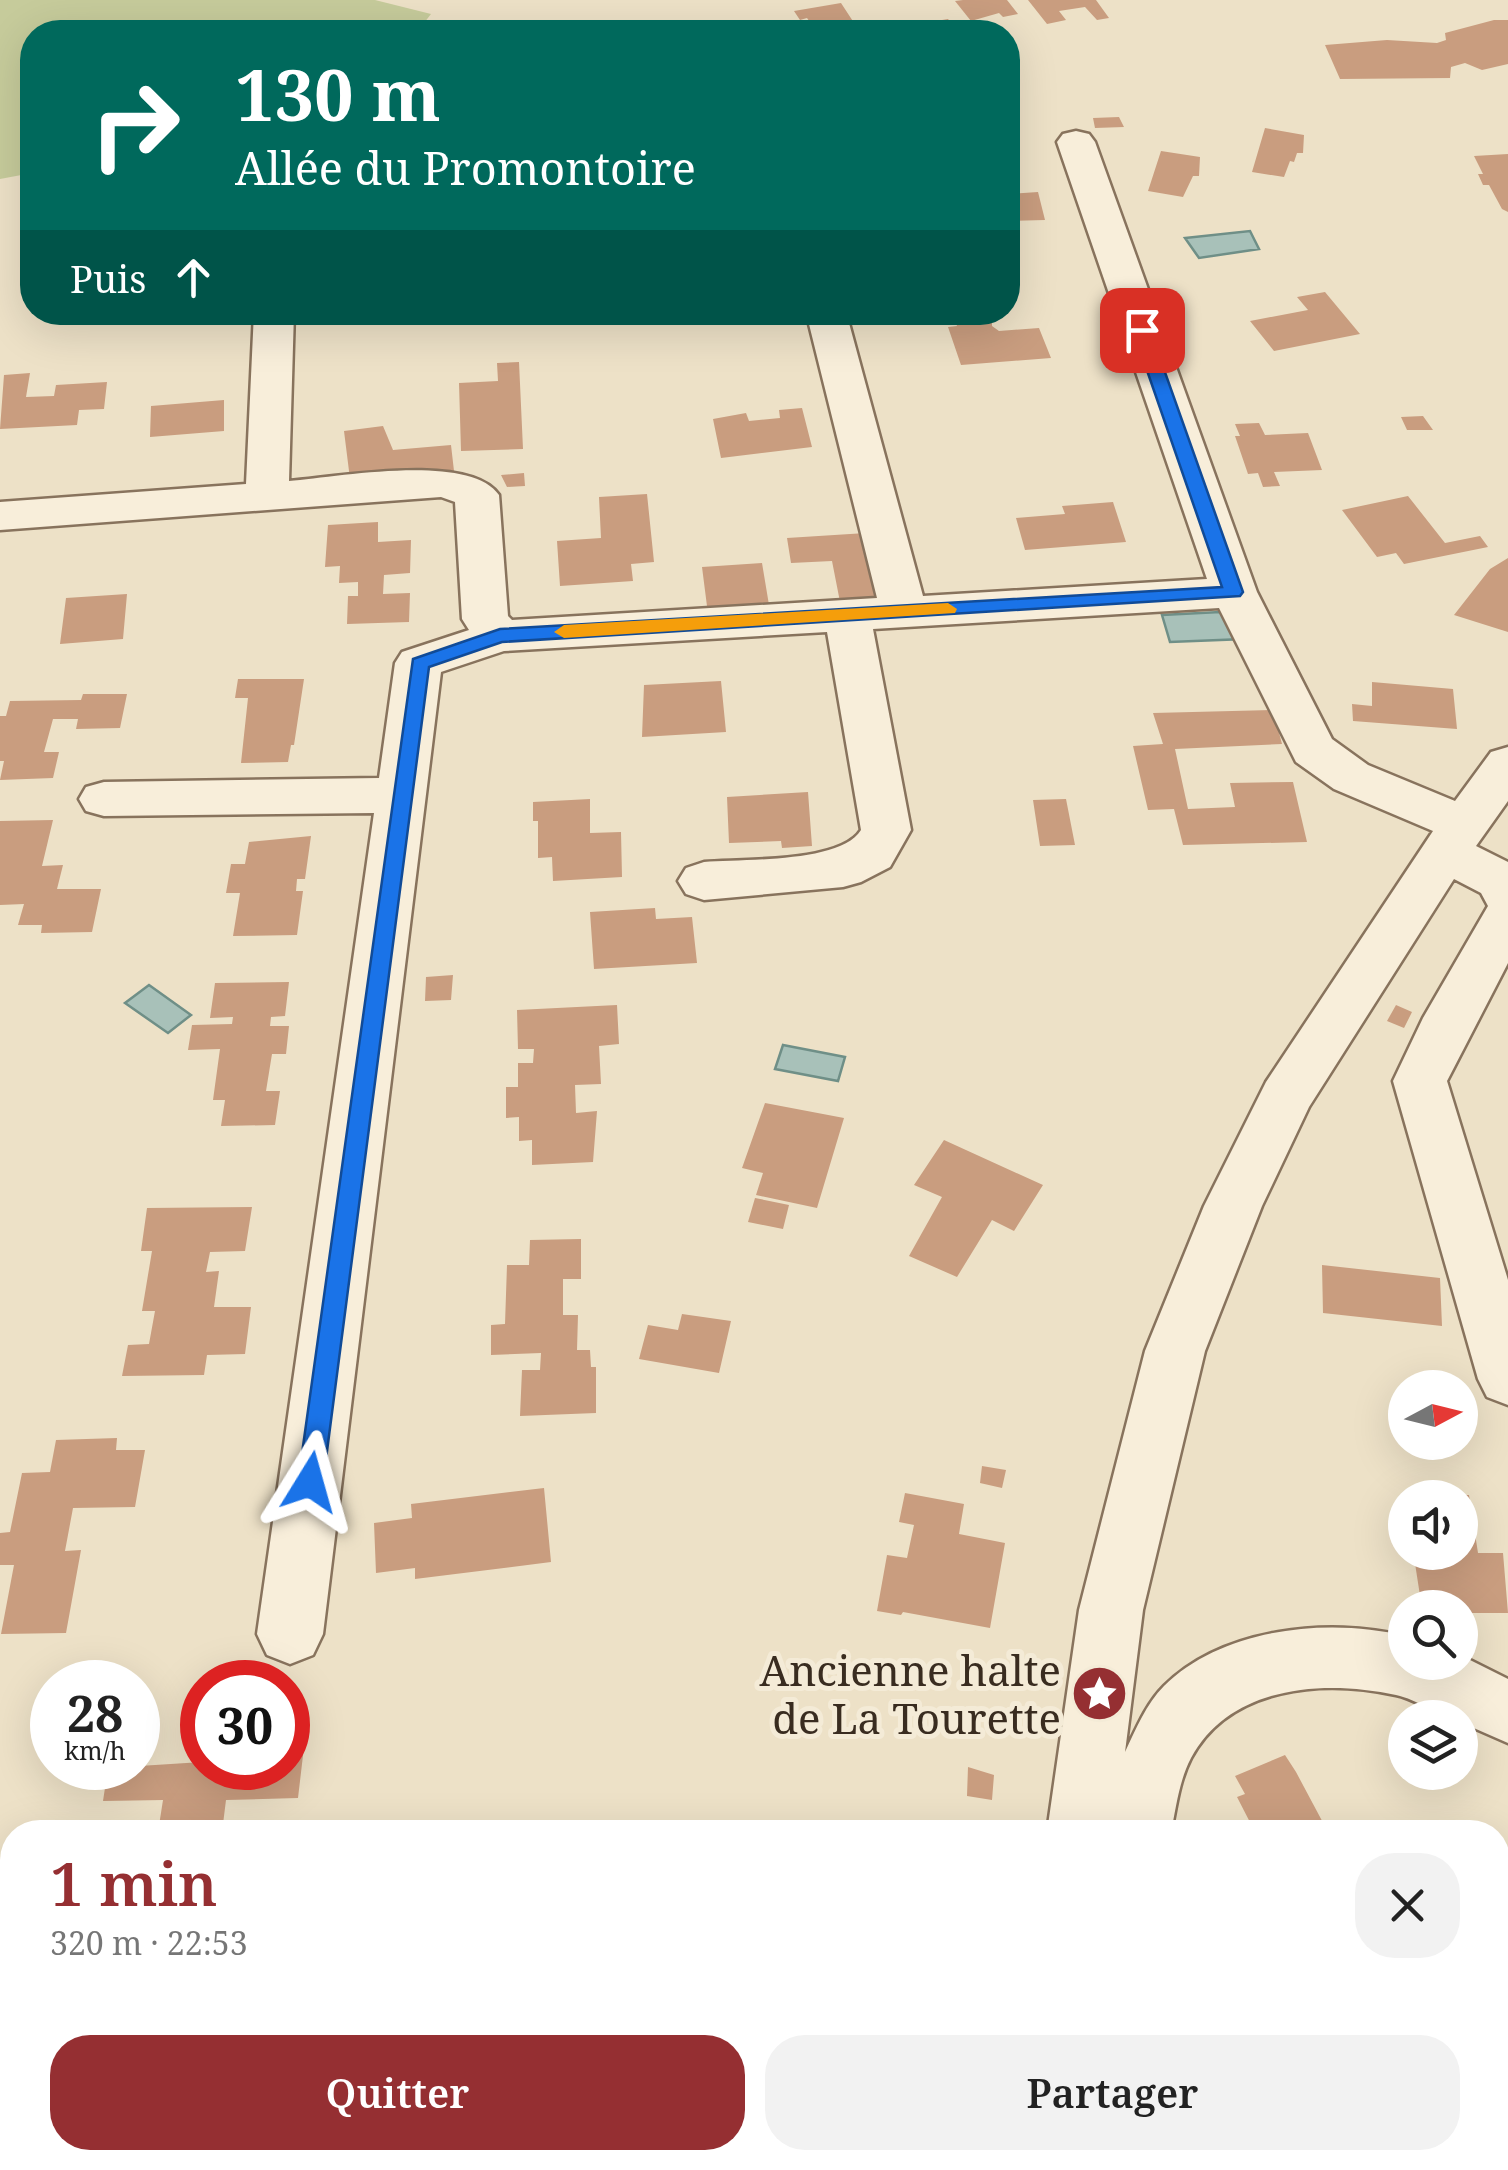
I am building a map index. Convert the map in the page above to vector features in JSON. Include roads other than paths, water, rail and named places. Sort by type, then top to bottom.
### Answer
[{"type":"street","points":[[1076,142],[1234,592],[1313,750],[1455,838],[1501,881],[1508,896]]},
{"type":"street","points":[[267,496],[274,325]]},
{"type":"street","points":[[829,325],[904,612]]},
{"type":"street","points":[[0,516],[445,483],[477,495],[485,619],[500,636]]},
{"type":"street","points":[[290,1634],[420,663],[500,636],[1234,592]]},
{"type":"street","points":[[704,881],[843,869],[872,854],[886,830],[847,615]]},
{"type":"street","points":[[1083,1820],[1110,1610],[1175,1351],[1232,1206],[1286,1097],[1455,838],[1508,764]]},
{"type":"street","points":[[104,799],[402,795]]},
{"type":"street","points":[[1508,916],[1450,1018],[1420,1081],[1508,1379]]},
{"type":"street","points":[[1140,1820],[1144,1794],[1165,1737],[1201,1691],[1261,1664],[1338,1658],[1411,1668],[1508,1712]]},
{"type":"water","points":[[1250,231],[1259,249],[1199,258],[1185,238]]},
{"type":"water","points":[[1220,612],[1240,625],[1244,639],[1170,642],[1162,615]]},
{"type":"water","points":[[149,985],[191,1015],[168,1033],[125,1003]]},
{"type":"water","points":[[783,1045],[845,1057],[838,1081],[775,1069]]},
{"type":"place","name":"Ancienne halte de La Tourette","points":[[1100,1693]]}]
